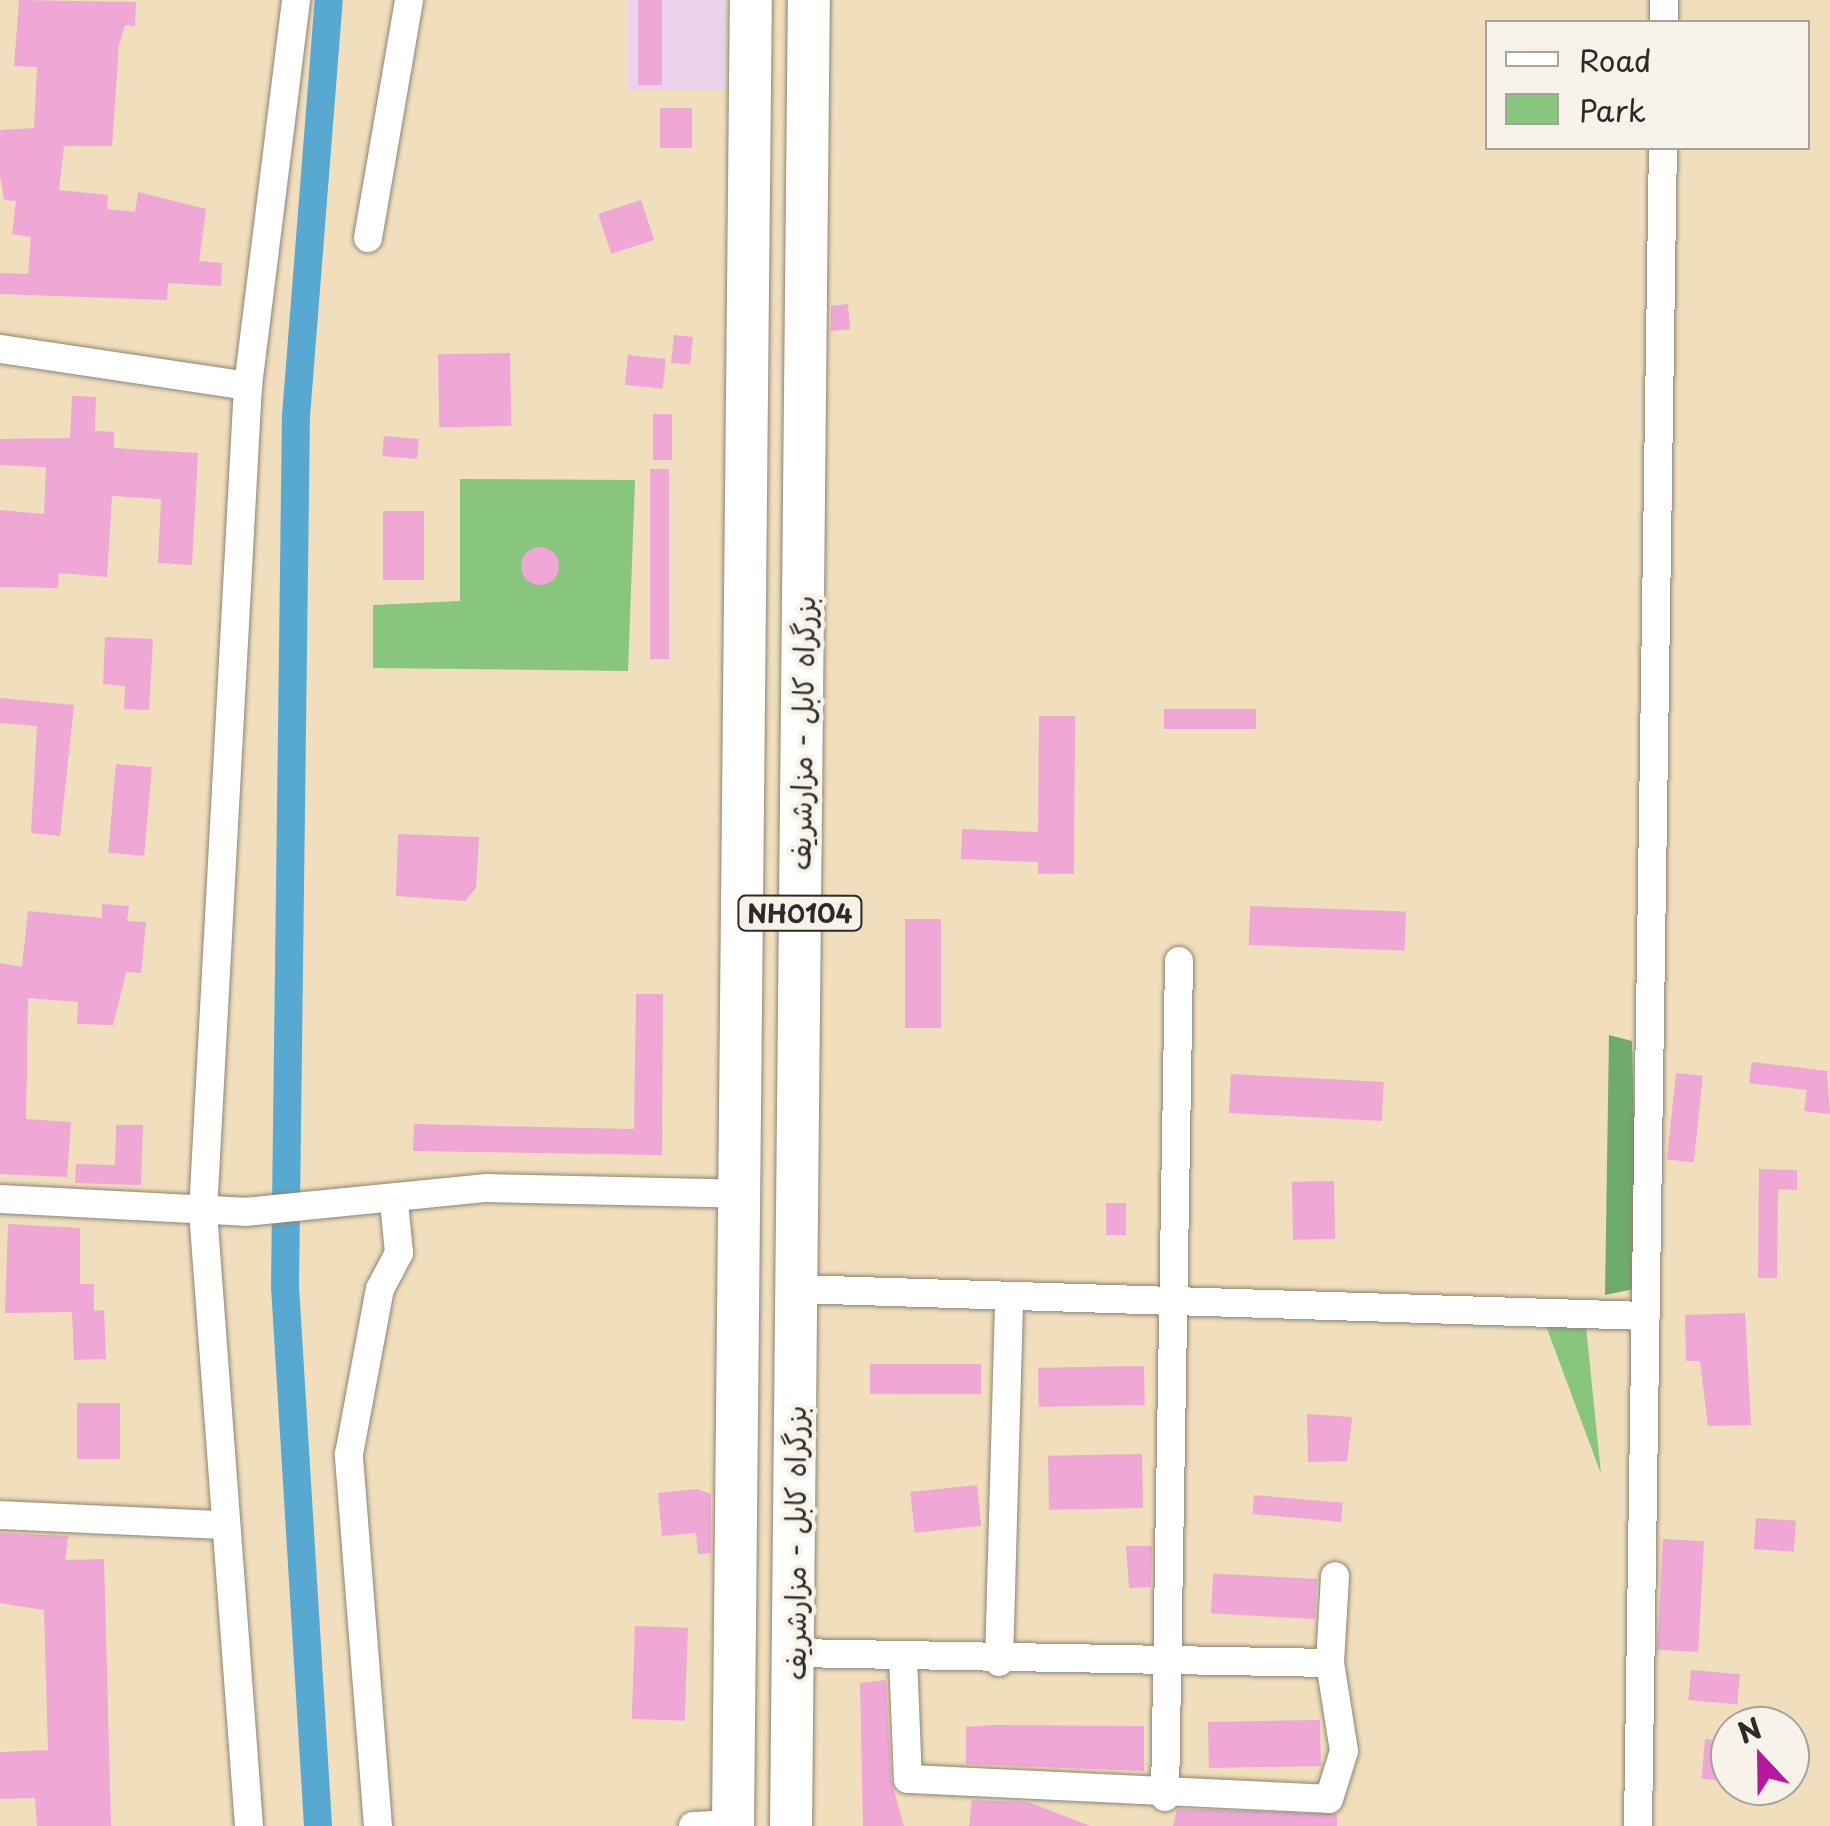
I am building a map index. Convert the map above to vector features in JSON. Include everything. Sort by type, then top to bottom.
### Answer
[{"type":"highway","name":"بزرگراه کابل - مزارشریف","points":[[720,1825],[743,1194],[751,0]]},
{"type":"highway","name":"بزرگراه کابل - مزارشریف","points":[[791,1826],[796,1653],[809,0]]},
{"type":"street","points":[[249,1826],[220,1525],[203,1211],[248,386],[296,0]]},
{"type":"street","points":[[368,238],[409,0]]},
{"type":"street","points":[[1638,1826],[1663,150]]},
{"type":"street","points":[[0,349],[248,386]]},
{"type":"street","points":[[1165,1796],[1170,1661],[1168,1299],[1179,961]]},
{"type":"street","points":[[0,1199],[245,1212],[343,1209],[487,1188],[743,1194]]},
{"type":"street","points":[[378,1826],[349,1454],[380,1288],[400,1253],[394,1202]]},
{"type":"street","points":[[796,1289],[1644,1316]]},
{"type":"street","points":[[999,1662],[1009,1296]]},
{"type":"street","points":[[0,1515],[220,1525]]},
{"type":"street","points":[[903,1657],[908,1779],[1165,1796],[1329,1799],[1344,1751],[1330,1663],[1334,1576]]},
{"type":"street","points":[[796,1653],[999,1662],[1330,1663]]},
{"type":"shaded area","points":[[628,0],[726,0],[726,90],[628,90]]},
{"type":"green space","points":[[460,479],[635,480],[628,671],[373,668],[373,605],[460,601]]},
{"type":"green space","points":[[1609,1035],[1632,1041],[1638,1288],[1605,1295]]},
{"type":"green space","points":[[1542,1315],[1585,1317],[1601,1474]]},
{"type":"building","points":[[19,0],[136,2],[135,26],[125,25],[119,44],[112,146],[64,146],[59,190],[108,195],[107,209],[135,212],[138,192],[206,209],[199,261],[222,263],[221,286],[168,283],[167,300],[0,294],[0,273],[28,274],[31,237],[12,234],[16,201],[4,200],[0,175],[0,130],[34,128],[37,67],[14,66]]},
{"type":"building","points":[[638,0],[662,0],[662,85],[638,85]]},
{"type":"building","points":[[660,108],[692,108],[692,148],[660,148]]},
{"type":"building","points":[[641,200],[654,240],[611,254],[598,214]]},
{"type":"building","points":[[848,304],[850,329],[831,331],[831,306]]},
{"type":"building","points":[[674,335],[693,337],[690,365],[671,363]]},
{"type":"building","points":[[510,353],[511,426],[439,427],[438,354]]},
{"type":"building","points":[[628,355],[666,359],[663,389],[625,385]]},
{"type":"building","points":[[72,396],[96,397],[95,431],[114,432],[114,448],[198,453],[192,565],[158,563],[161,499],[112,496],[107,577],[59,573],[58,588],[0,587],[0,510],[44,514],[46,467],[0,465],[0,439],[70,438]]},
{"type":"building","points":[[653,414],[672,414],[672,460],[653,460]]},
{"type":"building","points":[[384,436],[419,439],[417,459],[382,456]]},
{"type":"building","points":[[650,469],[669,469],[669,659],[650,659]]},
{"type":"building","points":[[383,511],[424,511],[424,580],[383,580]]},
{"type":"building","points":[[540,547],[553,553],[559,566],[553,579],[540,585],[527,579],[521,566],[527,553]]},
{"type":"building","points":[[105,637],[153,639],[149,710],[124,709],[125,686],[103,684]]},
{"type":"building","points":[[0,698],[74,705],[60,836],[31,833],[37,726],[0,723]]},
{"type":"building","points":[[1164,709],[1256,709],[1256,729],[1164,729]]},
{"type":"building","points":[[1039,716],[1075,716],[1074,874],[1038,874],[1038,862],[961,859],[962,829],[1038,832]]},
{"type":"building","points":[[116,764],[152,767],[144,856],[108,853]]},
{"type":"building","points":[[398,834],[479,837],[476,888],[465,901],[396,896]]},
{"type":"building","points":[[102,904],[129,906],[127,921],[146,922],[141,973],[126,972],[113,1025],[77,1024],[78,1002],[28,998],[26,1119],[71,1122],[67,1177],[0,1174],[0,963],[22,967],[28,911],[102,918]]},
{"type":"building","points":[[1250,906],[1406,911],[1405,950],[1249,945]]},
{"type":"building","points":[[905,919],[941,919],[941,1028],[905,1028]]},
{"type":"building","points":[[636,994],[663,994],[662,1155],[413,1151],[414,1124],[634,1129]]},
{"type":"building","points":[[1752,1062],[1827,1071],[1830,1114],[1804,1111],[1807,1090],[1749,1083]]},
{"type":"building","points":[[1676,1073],[1703,1076],[1694,1162],[1667,1160]]},
{"type":"building","points":[[1231,1074],[1384,1082],[1382,1121],[1229,1113]]},
{"type":"building","points":[[116,1125],[143,1125],[141,1185],[75,1183],[76,1164],[115,1165]]},
{"type":"building","points":[[1759,1169],[1797,1170],[1797,1190],[1778,1189],[1777,1278],[1758,1278]]},
{"type":"building","points":[[1334,1181],[1335,1239],[1293,1240],[1292,1182]]},
{"type":"building","points":[[1106,1203],[1126,1203],[1126,1235],[1106,1235]]},
{"type":"building","points":[[8,1224],[80,1228],[80,1284],[94,1284],[94,1311],[104,1310],[106,1359],[74,1360],[72,1312],[5,1313]]},
{"type":"building","points":[[1745,1313],[1751,1425],[1708,1426],[1700,1361],[1686,1361],[1685,1315]]},
{"type":"building","points":[[870,1364],[981,1364],[981,1394],[870,1394]]},
{"type":"building","points":[[1144,1366],[1145,1405],[1039,1407],[1038,1368]]},
{"type":"building","points":[[77,1403],[120,1403],[120,1459],[77,1459]]},
{"type":"building","points":[[1307,1414],[1352,1417],[1347,1461],[1308,1462]]},
{"type":"building","points":[[1142,1454],[1143,1508],[1049,1510],[1048,1456]]},
{"type":"building","points":[[977,1485],[981,1526],[915,1533],[910,1492]]},
{"type":"building","points":[[697,1489],[711,1494],[711,1553],[698,1554],[696,1533],[662,1536],[658,1493]]},
{"type":"building","points":[[1254,1495],[1343,1503],[1341,1522],[1252,1514]]},
{"type":"building","points":[[1756,1518],[1796,1521],[1794,1552],[1754,1549]]},
{"type":"building","points":[[0,1533],[68,1536],[65,1560],[104,1559],[111,1826],[37,1826],[35,1798],[0,1799],[0,1752],[48,1750],[44,1610],[0,1603]]},
{"type":"building","points":[[1663,1539],[1704,1541],[1698,1652],[1657,1650]]},
{"type":"building","points":[[1126,1546],[1152,1546],[1151,1587],[1129,1588]]},
{"type":"building","points":[[1213,1574],[1317,1579],[1315,1619],[1211,1614]]},
{"type":"building","points":[[635,1626],[688,1628],[685,1721],[632,1719]]},
{"type":"building","points":[[1691,1670],[1740,1674],[1737,1704],[1688,1700]]},
{"type":"building","points":[[886,1680],[891,1780],[904,1826],[863,1826],[860,1683]]},
{"type":"building","points":[[1320,1720],[1321,1766],[1209,1768],[1208,1722]]},
{"type":"building","points":[[1144,1726],[1144,1771],[966,1764],[966,1727]]},
{"type":"building","points":[[1705,1739],[1710,1739],[1710,1780],[1702,1779]]},
{"type":"building","points":[[972,1800],[1028,1802],[1090,1826],[969,1826]]},
{"type":"building","points":[[1177,1809],[1337,1814],[1337,1826],[1173,1826]]},
{"type":"waterway","points":[[318,1826],[285,1286],[296,416],[329,0]]}]
